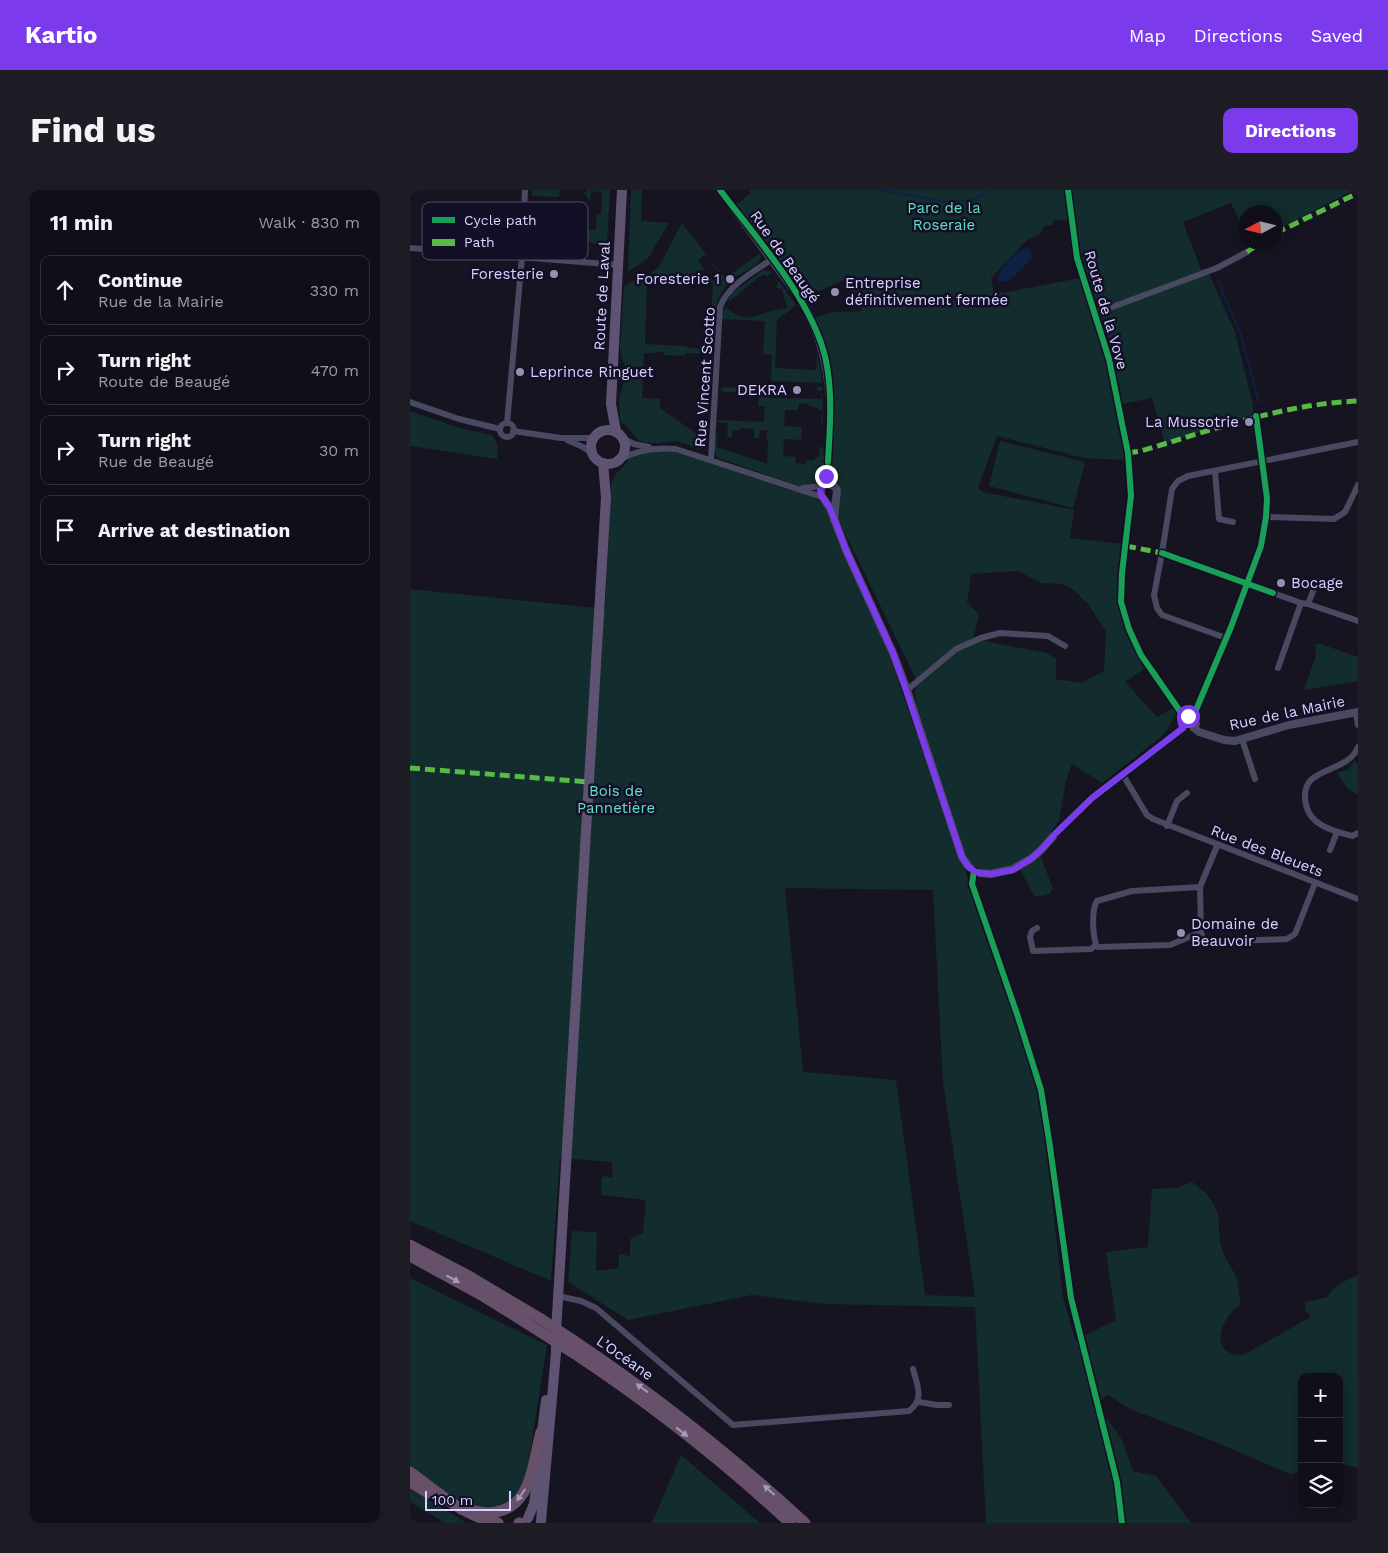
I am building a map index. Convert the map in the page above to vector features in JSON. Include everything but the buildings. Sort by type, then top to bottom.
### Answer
[{"type":"highway","points":[[410,1238],[436,1253],[440,1260]]},
{"type":"highway","name":"L’Océane","points":[[410,1245],[440,1260],[572,1346],[645,1390],[704,1435],[764,1485],[805,1523]]},
{"type":"highway","name":"L’Océane","points":[[410,1256],[540,1325]]},
{"type":"highway","name":"L’Océane","points":[[572,1346],[702,1447],[790,1523]]},
{"type":"highway","points":[[461,1508],[489,1513],[508,1508],[515,1503],[526,1489],[531,1478],[541,1432]]},
{"type":"highway","points":[[410,1472],[447,1500],[473,1515],[498,1523]]},
{"type":"highway","points":[[410,1482],[467,1517],[482,1523]]},
{"type":"main road","name":"Route de Laval","points":[[619,435],[611,404],[622,190]]},
{"type":"main road","name":"Route de Laval","points":[[599,435],[611,404]]},
{"type":"main road","points":[[606,497],[618,461],[625,449],[619,435],[609,431],[599,435],[592,446],[593,454],[603,463],[618,461]]},
{"type":"main road","points":[[522,1522],[536,1518],[542,1522],[556,1353],[606,497],[603,463]]},
{"type":"main road","points":[[522,1522],[535,1497],[541,1432],[556,1332]]},
{"type":"street","name":"Rue de Beaugé","points":[[720,190],[772,259],[809,314],[823,350],[829,389],[828,462],[824,485],[820,492],[823,498]]},
{"type":"street","name":"Route de la Vove","points":[[1068,190],[1077,258],[1109,359],[1128,453],[1131,496],[1122,573],[1121,602],[1129,629],[1141,655],[1184,717]]},
{"type":"street","points":[[1095,312],[1218,268],[1247,252]]},
{"type":"street","name":"Rue Vincent Scotto","points":[[711,460],[720,307],[732,288],[772,259]]},
{"type":"street","points":[[507,424],[522,260]]},
{"type":"street","points":[[558,260],[618,265]]},
{"type":"street","points":[[410,402],[458,419],[500,429],[501,433],[506,436],[510,436],[513,432]]},
{"type":"street","points":[[1193,717],[1184,717],[1181,722],[1183,728],[1187,731],[1194,728],[1195,721],[1193,717],[1261,546],[1266,517],[1266,498],[1256,416]]},
{"type":"street","points":[[500,429],[502,425],[507,424],[512,426],[513,432]]},
{"type":"street","points":[[513,432],[561,438],[599,435]]},
{"type":"street","name":"Rue Vincent Scotto","points":[[619,435],[634,444],[652,448],[676,449],[823,498]]},
{"type":"street","points":[[561,438],[593,454]]},
{"type":"street","points":[[1226,638],[1162,614],[1156,608],[1154,595],[1172,489],[1178,481],[1188,476],[1358,442]]},
{"type":"street","name":"Rue Vincent Scotto","points":[[618,461],[634,452],[652,448]]},
{"type":"street","name":"Rue de Beaugé","points":[[828,462],[837,492],[834,520]]},
{"type":"street","points":[[1215,472],[1219,519],[1233,522]]},
{"type":"street","points":[[824,485],[830,484],[834,486]]},
{"type":"street","name":"Rue Vincent Scotto","points":[[796,489],[824,485]]},
{"type":"street","points":[[1266,517],[1334,520],[1345,512],[1358,485]]},
{"type":"street","points":[[823,498],[829,500],[835,497]]},
{"type":"street","points":[[823,498],[830,508],[884,631],[906,690],[962,857],[974,871],[991,874],[1013,870],[1032,858],[1092,798],[1183,728]]},
{"type":"street","points":[[1162,553],[1301,603],[1358,621]]},
{"type":"street","points":[[1308,604],[1317,582]]},
{"type":"street","points":[[1278,668],[1301,603]]},
{"type":"street","points":[[906,690],[956,649],[980,638],[1000,633],[1048,636],[1065,646]]},
{"type":"street","points":[[1357,713],[1358,725]]},
{"type":"street","name":"Rue de la Mairie","points":[[1194,728],[1199,732],[1224,740],[1242,739],[1288,725],[1357,713]]},
{"type":"street","points":[[1242,739],[1255,779]]},
{"type":"street","points":[[1358,747],[1346,763],[1316,776],[1309,784],[1306,794],[1307,807],[1312,818],[1320,825],[1352,836],[1358,833]]},
{"type":"street","name":"Rue des Bleuets","points":[[1123,775],[1147,815],[1167,826],[1358,899]]},
{"type":"street","points":[[1167,826],[1177,801],[1187,793]]},
{"type":"street","points":[[1330,850],[1338,832]]},
{"type":"street","points":[[1217,846],[1200,888],[1201,932],[1203,938],[1209,942],[1291,937],[1297,930],[1315,883]]},
{"type":"street","points":[[974,871],[972,884],[1041,1090],[1050,1140],[1071,1298],[1118,1482],[1122,1523]]},
{"type":"street","points":[[1096,945],[1094,906],[1097,901],[1132,891],[1200,888]]},
{"type":"street","points":[[1037,928],[1030,937],[1033,951],[1091,948],[1096,945]]},
{"type":"street","points":[[1096,945],[1098,947],[1170,944],[1201,932]]},
{"type":"street","points":[[558,1296],[581,1301],[596,1308],[733,1425],[909,1411],[918,1402],[919,1395],[913,1368]]},
{"type":"street","points":[[918,1402],[937,1406],[950,1405]]},
{"type":"green space","points":[[532,190],[560,190],[559,197],[532,196]]},
{"type":"green space","points":[[588,190],[610,190],[607,244],[588,242],[588,230],[596,230],[597,214],[601,214],[602,192],[591,191],[590,201],[584,193]]},
{"type":"green space","points":[[631,190],[642,190],[641,221],[669,223],[648,258],[628,272]]},
{"type":"green space","points":[[749,190],[1354,190],[1283,226],[1283,205],[1238,205],[1238,218],[1231,203],[1183,222],[1201,269],[1207,269],[1235,332],[1254,414],[1165,444],[1152,398],[1122,404],[1112,349],[1079,249],[1068,194],[1069,221],[1054,219],[1052,225],[1044,226],[1040,234],[1027,240],[991,278],[994,293],[1002,293],[1080,278],[1105,358],[1125,460],[1084,458],[997,436],[978,488],[983,492],[1074,510],[1070,538],[1124,544],[1118,578],[1118,599],[1128,635],[1144,669],[1125,682],[1157,717],[1173,708],[1177,713],[1161,737],[1102,783],[1072,764],[1066,781],[1059,820],[1041,845],[1041,857],[1053,889],[1049,894],[1035,897],[1017,864],[1002,870],[984,872],[975,869],[969,862],[964,853],[917,706],[915,691],[918,683],[840,523],[835,521],[886,646],[1000,970],[1033,1072],[1042,1112],[1063,1297],[1075,1340],[1116,1320],[1106,1252],[1148,1247],[1152,1189],[1177,1188],[1192,1182],[1201,1188],[1214,1205],[1219,1219],[1221,1246],[1238,1283],[1241,1304],[1227,1318],[1221,1335],[1221,1343],[1232,1354],[1243,1355],[1311,1317],[1305,1310],[1305,1302],[1328,1297],[1337,1286],[1358,1275],[1358,1468],[1343,1464],[1343,1373],[1298,1373],[1298,1471],[1292,1475],[1218,1443],[1130,1409],[1108,1395],[1100,1401],[1102,1411],[1122,1440],[1133,1471],[1156,1476],[1191,1523],[986,1523],[975,1307],[823,1304],[752,1295],[628,1320],[568,1282],[572,1231],[597,1232],[596,1271],[619,1268],[619,1254],[630,1256],[630,1239],[643,1233],[646,1200],[601,1195],[602,1176],[613,1178],[612,1162],[560,1158],[551,1281],[410,1221],[410,589],[605,609],[611,485],[616,474],[628,460],[643,452],[682,453],[813,496],[831,508],[831,500],[837,495],[829,480],[829,389],[811,318],[835,312],[862,311],[857,292],[852,294],[846,279],[817,292],[816,289],[808,292],[814,310],[804,292],[797,294],[733,207],[751,193]],"holes":[[[1018,571],[1041,583],[1062,584],[1074,590],[1088,604],[1106,632],[1104,671],[1081,683],[1056,679],[1056,659],[1047,653],[973,639],[979,615],[967,602],[971,574]],[[785,888],[933,890],[943,1082],[975,1297],[925,1295],[896,1080],[803,1072]]]},
{"type":"green space","points":[[682,223],[725,278],[759,254],[761,256],[760,260],[753,267],[729,279],[716,306],[712,333],[707,335],[703,330],[708,330],[709,317],[711,317],[713,283],[709,282],[709,279],[711,278],[713,281],[721,275],[706,254],[698,260],[704,269],[700,271],[699,280],[660,278],[647,286],[645,344],[705,349],[705,345],[710,345],[710,354],[686,353],[685,356],[664,355],[663,352],[644,353],[642,398],[660,399],[660,408],[697,434],[706,436],[703,447],[699,449],[681,442],[651,443],[641,441],[620,420],[619,400],[627,369],[622,360],[620,347],[624,287],[658,268]]},
{"type":"green space","points":[[763,270],[773,272],[766,277],[764,274],[728,301],[732,293]]},
{"type":"green space","points":[[779,281],[796,305],[777,320],[775,368],[816,370],[817,355],[815,347],[820,366],[822,383],[771,381],[772,355],[763,354],[765,321],[722,319],[725,306],[738,316],[748,318],[787,308],[782,290],[776,287]]},
{"type":"green space","points":[[722,387],[771,389],[771,398],[821,399],[822,391],[817,391],[817,387],[822,387],[823,422],[821,422],[822,410],[809,406],[809,404],[799,403],[798,410],[785,410],[784,426],[802,427],[801,440],[784,439],[783,456],[796,457],[795,463],[806,464],[806,460],[815,460],[815,457],[819,457],[820,447],[823,447],[824,459],[826,459],[824,473],[820,482],[813,486],[798,486],[718,458],[714,452],[715,434],[717,434],[717,447],[767,464],[767,430],[760,430],[759,438],[754,438],[754,429],[740,428],[740,430],[732,430],[732,437],[727,437],[728,423],[718,422],[718,420],[764,422],[765,406],[758,406],[759,394],[726,392],[721,391]]},
{"type":"green space","points":[[410,411],[460,428],[492,435],[498,446],[497,459],[410,446]]},
{"type":"green space","points":[[1000,441],[1085,462],[1073,508],[989,486]]},
{"type":"green space","points":[[1318,643],[1358,657],[1358,681],[1304,690],[1316,656],[1315,645]]},
{"type":"green space","points":[[1355,761],[1358,765],[1358,795],[1347,788],[1337,773],[1347,770]]},
{"type":"green space","points":[[410,1278],[547,1345],[527,1472],[520,1490],[503,1504],[481,1508],[467,1505],[445,1494],[410,1470]]},
{"type":"green space","points":[[681,1455],[760,1523],[652,1523]]},
{"type":"green space","points":[[410,1489],[466,1523],[445,1523],[410,1502]]},
{"type":"water","points":[[1029,247],[1032,258],[1012,278],[1003,282],[998,281],[1004,265],[1019,252]]},
{"type":"waterway","points":[[881,190],[946,202],[970,201],[990,190]]},
{"type":"waterway","points":[[1218,281],[1241,335],[1259,403]]},
{"type":"marked path","points":[[1283,230],[1358,193]]},
{"type":"marked path","points":[[1128,453],[1141,451],[1248,419],[1302,407],[1358,401]]},
{"type":"marked path","points":[[1126,546],[1162,553]]},
{"type":"marked path","points":[[410,768],[589,782]]},
{"type":"cycle path","points":[[720,190],[795,290],[818,334],[828,369],[830,409],[828,462]]},
{"type":"cycle path","points":[[1068,190],[1077,258],[1109,359],[1128,453],[1131,496],[1122,573],[1121,602],[1129,629],[1141,655],[1184,717]]},
{"type":"cycle path","points":[[1193,717],[1231,627],[1261,546],[1267,498],[1256,416]]},
{"type":"cycle path","points":[[1162,553],[1273,593]]},
{"type":"cycle path","points":[[1056,833],[1092,798],[1183,728]]},
{"type":"cycle path","points":[[974,871],[972,884],[1041,1090],[1071,1298],[1117,1482],[1122,1523]]},
{"type":"place","name":"Foresterie","points":[[554,274]]},
{"type":"place","name":"Foresterie 1","points":[[730,279]]},
{"type":"place","name":"Entreprise définitivement fermée","points":[[835,292]]},
{"type":"place","name":"Leprince Ringuet","points":[[520,372]]},
{"type":"place","name":"DEKRA","points":[[797,390]]},
{"type":"place","name":"La Mussotrie","points":[[1249,422]]},
{"type":"place","name":"Bocage","points":[[1281,583]]},
{"type":"place","name":"Domaine de Beauvoir","points":[[1181,933]]},
{"type":"route","points":[[826,476],[825,484],[820,490],[821,495],[830,508],[846,550],[893,653],[962,857],[974,871],[991,874],[1013,870],[1032,858],[1092,798],[1183,728],[1181,720],[1188,716]]},
{"type":"park label","name":"Parc de la Roseraie","points":[[944,216]]},
{"type":"park label","name":"Bois de Pannetière","points":[[616,800]]}]
